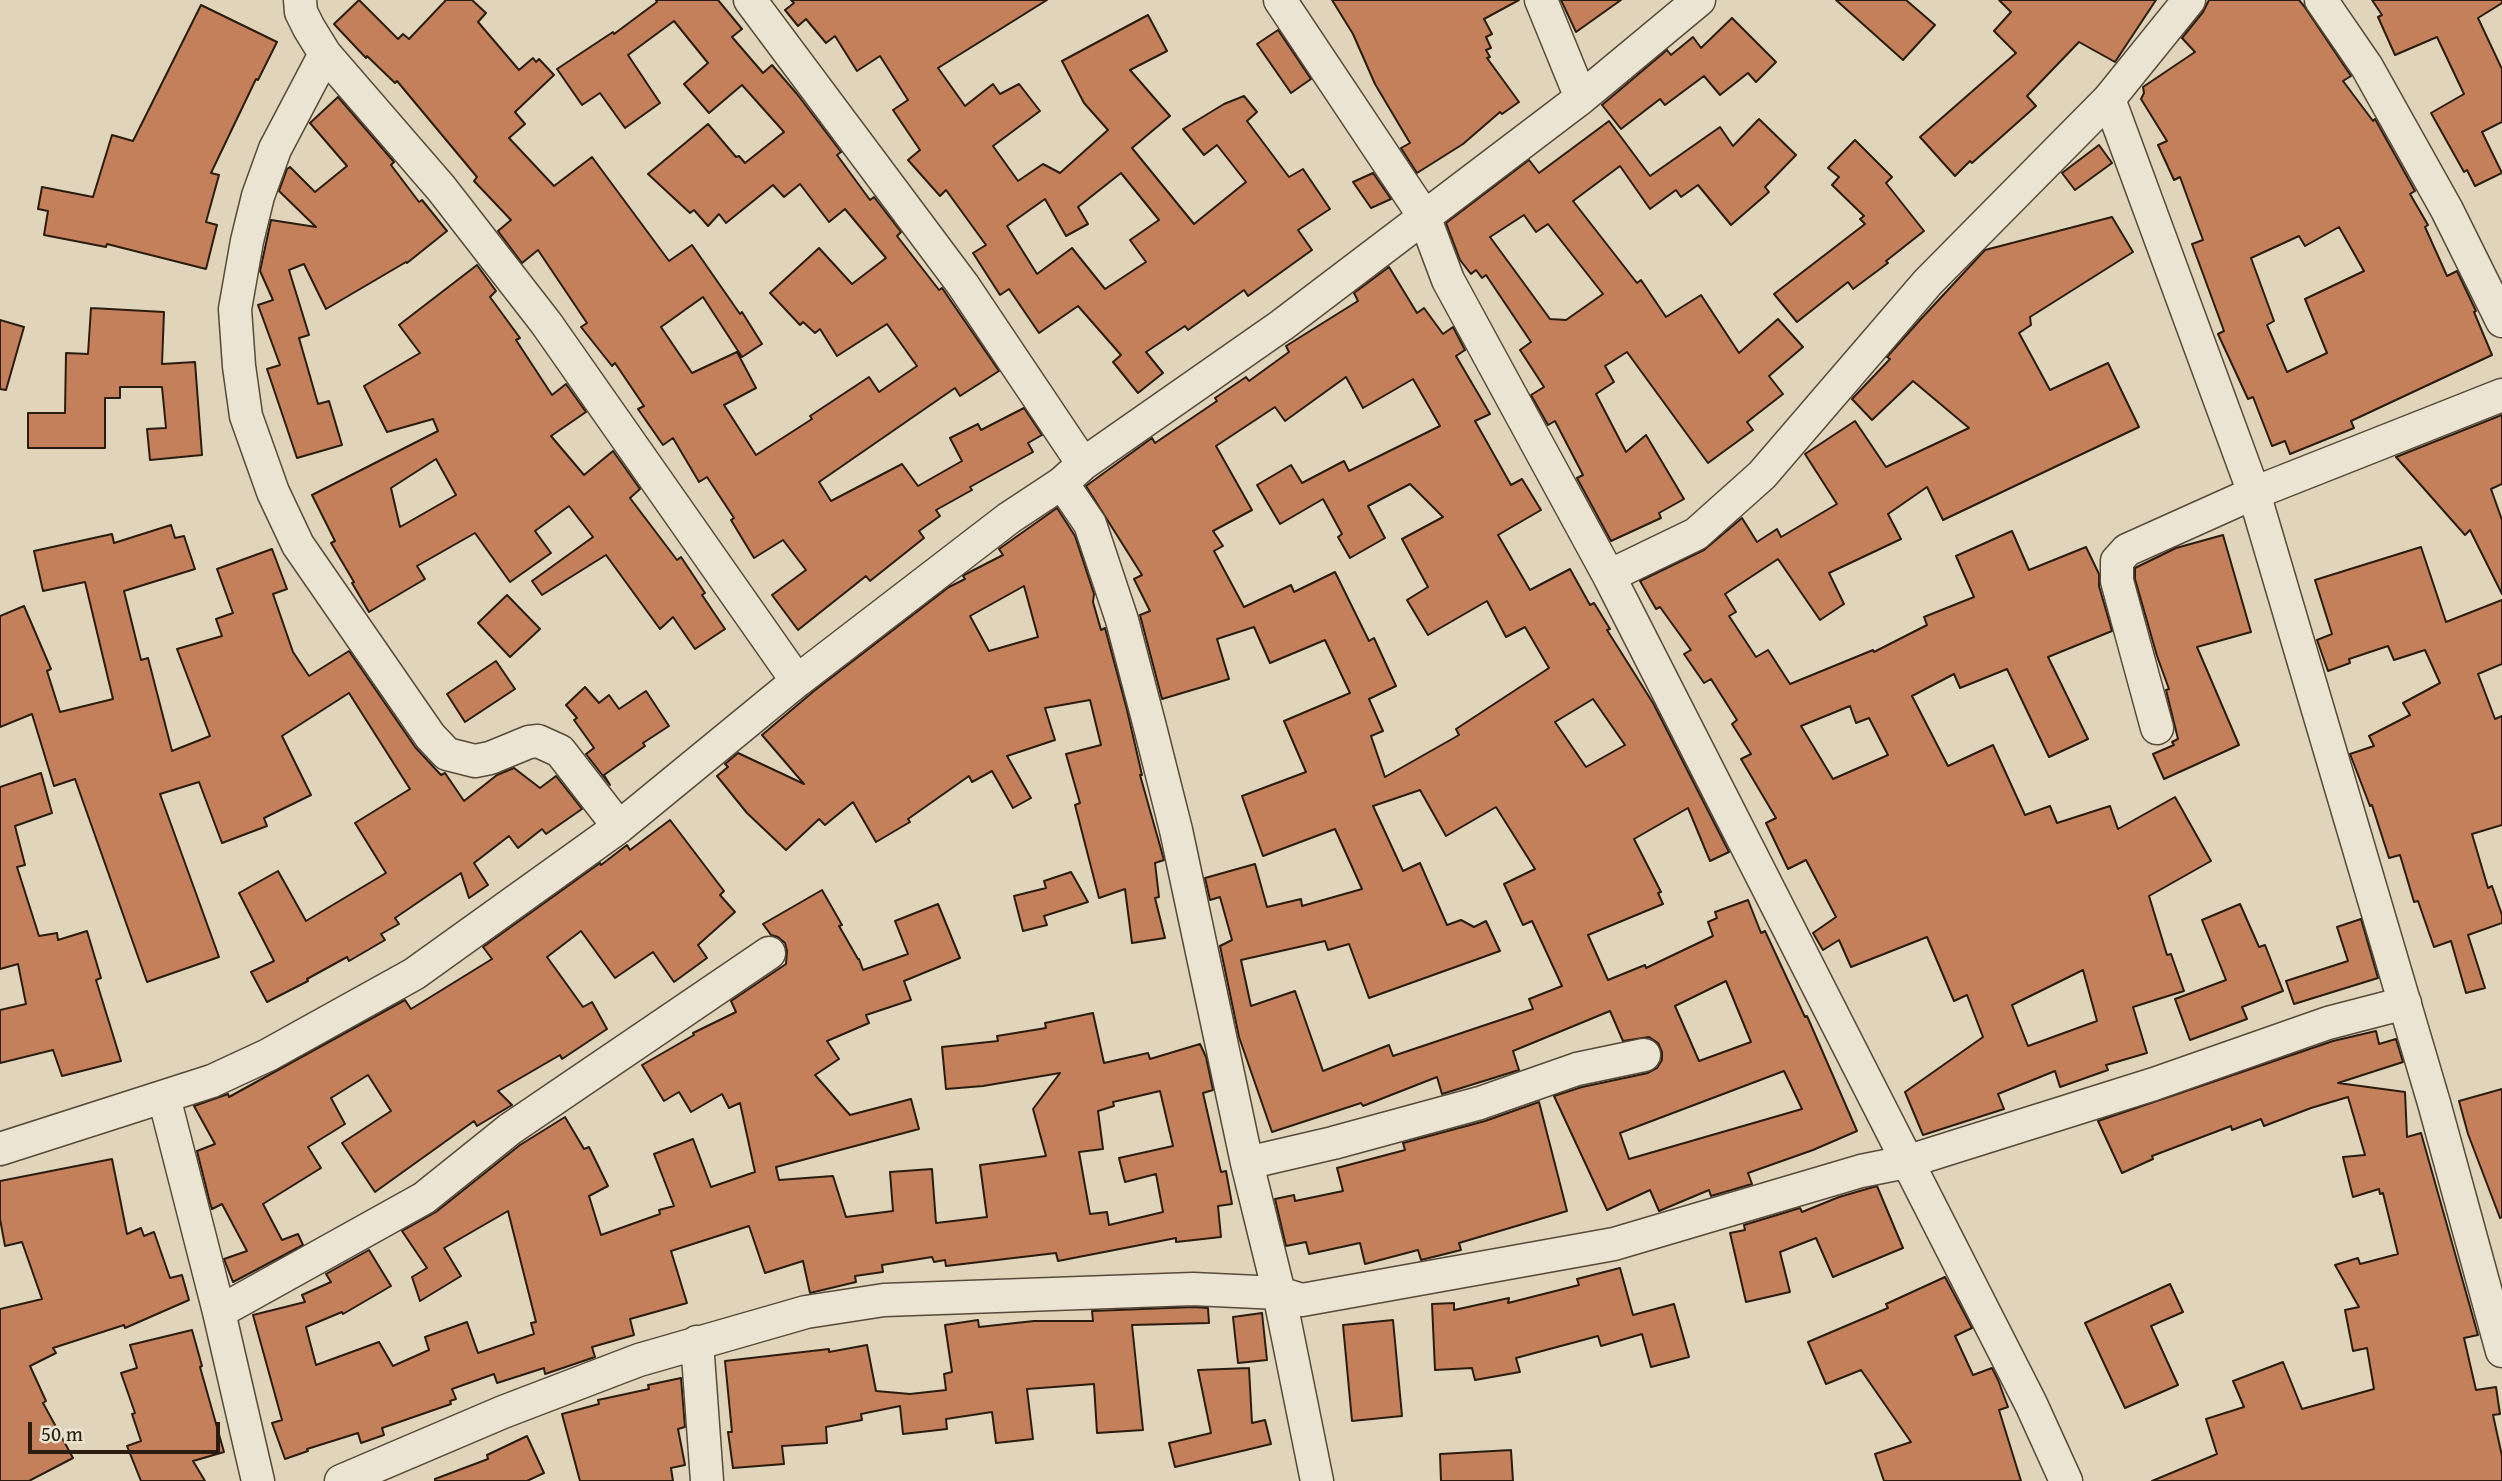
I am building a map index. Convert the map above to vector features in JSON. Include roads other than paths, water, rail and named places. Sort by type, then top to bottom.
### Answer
[{"type":"street","points":[[300,0],[309,28],[325,54],[441,188],[547,323],[797,681]]},
{"type":"street","points":[[750,0],[963,285],[1073,473],[1122,620],[1176,830],[1247,1163],[1279,1293],[1317,1481]]},
{"type":"street","points":[[1280,0],[1424,216],[1448,279],[1609,576],[2025,1392],[2066,1481]]},
{"type":"street","points":[[1541,0],[1581,98]]},
{"type":"street","points":[[0,1149],[212,1081],[268,1055],[414,974],[619,827],[797,681],[1009,518],[1282,325],[1581,98],[1699,0]]},
{"type":"street","points":[[1609,576],[1696,534],[1762,475],[1928,282],[2109,99],[2189,0]]},
{"type":"street","points":[[2321,0],[2367,67],[2447,211],[2502,321]]},
{"type":"street","points":[[325,54],[275,149],[258,196],[235,309],[246,416],[272,492],[298,545],[430,736],[447,754],[475,761],[538,741],[560,751],[619,827]]},
{"type":"street","points":[[2109,99],[2254,493],[2434,1103],[2502,1351]]},
{"type":"street","points":[[2157,728],[2116,581],[2117,561],[2127,550],[2254,493],[2502,395]]},
{"type":"street","points":[[219,1311],[424,1198],[509,1129],[769,953]]},
{"type":"street","points":[[341,1481],[514,1407],[639,1360],[806,1312],[884,1300],[1194,1289],[1279,1293],[1303,1300],[1614,1244],[1861,1171],[1906,1162],[2154,1084],[2328,1023],[2404,1003]]},
{"type":"street","points":[[1247,1163],[1480,1103],[1577,1069],[1644,1055]]},
{"type":"street","points":[[164,1097],[219,1311],[258,1481]]},
{"type":"street","points":[[697,1342],[707,1481]]}]
